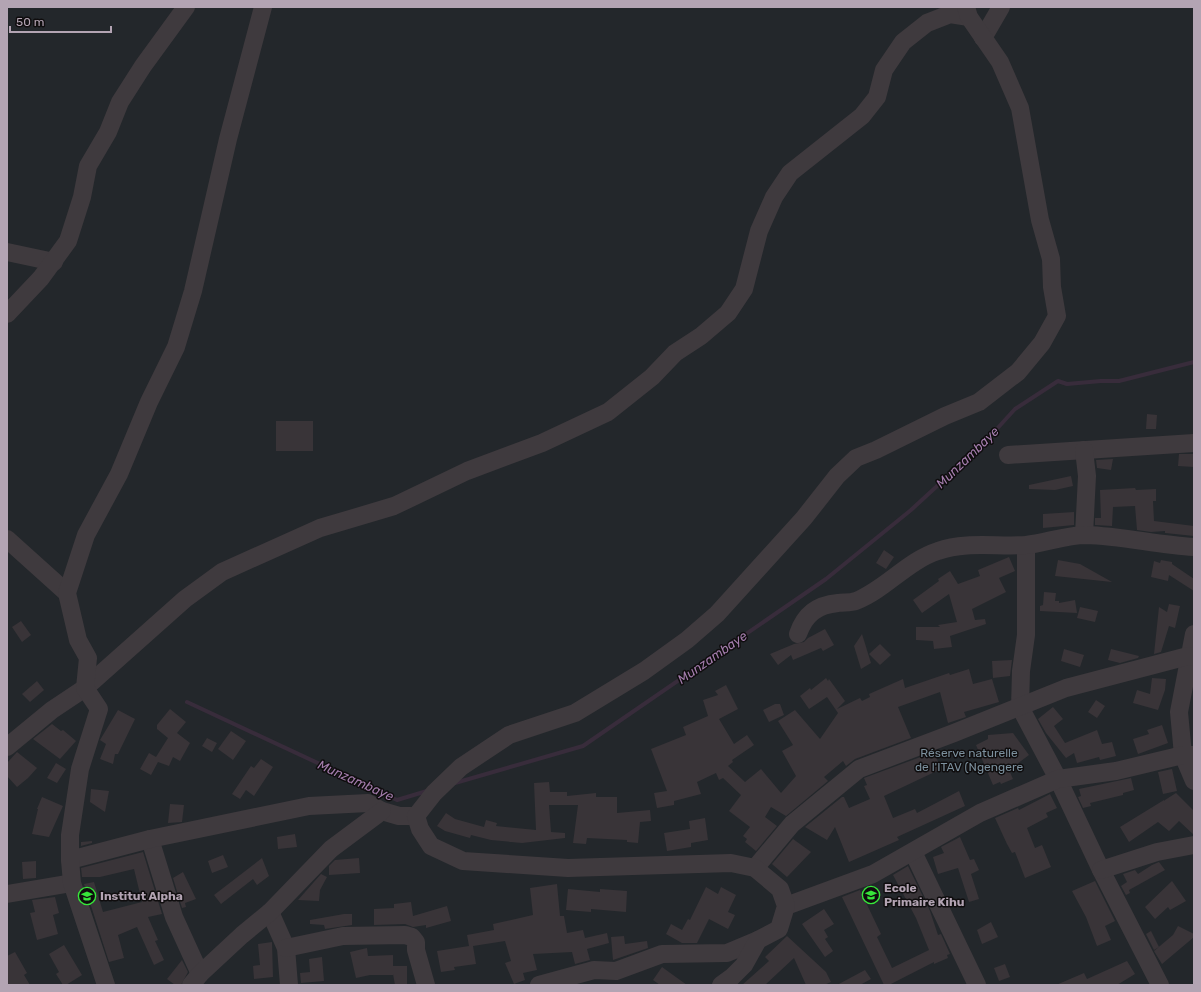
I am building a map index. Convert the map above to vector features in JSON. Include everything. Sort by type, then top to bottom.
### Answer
[{"type":"street","points":[[7,314],[25,296],[54,262],[68,241],[82,197],[88,166],[108,132],[120,102],[156,48],[186,7]]},
{"type":"street","points":[[106,985],[72,883],[70,835],[80,770],[100,709],[85,688],[88,658],[78,640],[67,593],[86,535],[119,474],[149,402],[176,347],[193,290],[228,139],[263,7]]},
{"type":"street","points":[[984,38],[1001,7]]},
{"type":"street","points":[[7,746],[52,710],[85,688],[185,598],[222,572],[320,528],[394,506],[467,471],[542,443],[608,412],[652,377],[675,353],[701,336],[728,313],[744,289],[759,231],[774,197],[790,173],[862,116],[867,110],[877,97],[884,70],[903,42],[927,23],[950,14],[968,12],[1000,62],[1020,108],[1040,220],[1051,259],[1052,287],[1057,316],[1042,342],[1018,372],[979,402],[945,416],[876,450],[856,458],[837,476],[804,518],[717,614],[688,640],[644,671],[575,713],[509,735],[461,767],[434,793],[416,816]]},
{"type":"street","points":[[7,252],[54,262]]},
{"type":"street","points":[[1008,455],[1194,442]]},
{"type":"street","points":[[1084,450],[1087,476],[1084,535]]},
{"type":"street","points":[[798,634],[802,623],[813,610],[829,604],[855,601],[886,583],[918,558],[939,550],[959,546],[1026,545],[1084,535],[1194,548]]},
{"type":"street","points":[[7,539],[67,593]]},
{"type":"street","points":[[1026,545],[1026,635],[1021,671],[1020,707],[1058,779],[1101,870],[1160,985]]},
{"type":"street","points":[[1194,634],[1191,657],[1179,712],[1194,781]]},
{"type":"street","points":[[755,868],[792,824],[859,769],[1066,688],[1191,657]]},
{"type":"street","points":[[786,906],[873,874],[980,813],[1058,779],[1116,771],[1189,755]]},
{"type":"street","points":[[70,860],[150,839],[309,806],[368,803],[382,811],[400,816],[416,816]]},
{"type":"street","points":[[150,839],[174,917],[196,980],[242,935],[270,912],[331,849],[382,811]]},
{"type":"street","points":[[416,816],[420,829],[430,846],[463,861],[568,868],[731,862],[755,868],[780,889],[786,906],[779,929],[728,953],[662,954],[616,971],[594,970],[539,985]]},
{"type":"street","points":[[1101,870],[1156,852],[1194,845]]},
{"type":"street","points":[[913,852],[977,985]]},
{"type":"street","points":[[7,894],[72,883]]},
{"type":"street","points":[[270,912],[286,948],[289,985]]},
{"type":"street","points":[[286,948],[343,936],[405,934],[412,937],[416,942],[416,950],[426,985]]},
{"type":"street","points":[[721,985],[744,965],[758,940]]},
{"type":"green space","name":"Réserve naturelle de l'ITAV (Ngengere","points":[[7,7],[1194,7],[1194,985],[7,985]]},
{"type":"building","points":[[1147,414],[1157,415],[1156,429],[1146,429]]},
{"type":"building","points":[[276,421],[313,421],[313,451],[276,451]]},
{"type":"building","points":[[1179,454],[1194,454],[1194,467],[1178,466]]},
{"type":"building","points":[[1113,459],[1111,470],[1097,468],[1096,460]]},
{"type":"building","points":[[1071,476],[1073,486],[1055,490],[1029,489],[1029,485]]},
{"type":"building","points":[[1135,488],[1136,490],[1156,489],[1156,501],[1153,501],[1154,521],[1194,526],[1194,536],[1165,533],[1165,531],[1151,532],[1137,530],[1135,506],[1113,507],[1112,526],[1095,525],[1095,518],[1101,518],[1100,490]]},
{"type":"building","points":[[1074,512],[1074,525],[1043,528],[1043,514]]},
{"type":"building","points":[[884,550],[894,557],[886,569],[876,563]]},
{"type":"building","points":[[1009,557],[1015,571],[999,578],[1006,592],[972,609],[975,620],[985,619],[986,624],[950,636],[952,647],[934,649],[933,641],[916,640],[916,627],[940,627],[938,625],[957,622],[949,594],[922,613],[913,600],[950,571],[958,584],[980,576],[978,570]]},
{"type":"building","points":[[1058,560],[1080,564],[1112,582],[1055,576]]},
{"type":"building","points":[[1161,560],[1172,562],[1172,564],[1194,579],[1194,591],[1169,575],[1168,581],[1151,577],[1154,561],[1160,563]]},
{"type":"building","points":[[1044,592],[1056,593],[1055,601],[1059,601],[1059,603],[1075,600],[1077,613],[1040,611],[1040,606],[1043,605]]},
{"type":"building","points":[[1169,604],[1180,606],[1175,628],[1169,626],[1161,652],[1154,654],[1159,607],[1167,612]]},
{"type":"building","points":[[1080,607],[1098,611],[1095,622],[1077,618]]},
{"type":"building","points":[[21,621],[31,635],[22,642],[12,627]]},
{"type":"building","points":[[825,629],[834,645],[823,651],[821,648],[793,660],[791,655],[778,665],[770,654],[794,644],[804,642],[808,638]]},
{"type":"building","points":[[862,634],[871,663],[861,669],[854,646]]},
{"type":"building","points":[[880,644],[891,655],[880,665],[869,654]]},
{"type":"building","points":[[1064,649],[1084,655],[1080,667],[1061,661]]},
{"type":"building","points":[[1111,649],[1139,656],[1138,658],[1120,663],[1108,660]]},
{"type":"building","points":[[1012,660],[1010,676],[993,678],[992,661]]},
{"type":"building","points":[[969,669],[973,684],[992,679],[999,702],[964,712],[966,717],[948,723],[940,692],[898,707],[911,738],[855,759],[846,766],[843,761],[824,777],[828,781],[786,816],[771,807],[765,817],[777,826],[756,851],[745,842],[747,839],[743,836],[750,827],[729,811],[741,795],[723,778],[719,780],[716,773],[697,782],[701,794],[674,801],[674,805],[657,808],[654,793],[667,791],[651,749],[686,735],[683,727],[708,716],[703,700],[718,695],[715,691],[726,685],[738,709],[719,719],[734,744],[747,735],[754,745],[732,760],[733,762],[728,766],[745,782],[761,769],[781,793],[796,776],[782,751],[793,745],[778,721],[795,710],[820,739],[838,713],[827,697],[809,709],[800,696],[810,688],[811,690],[826,678],[828,681],[829,679],[845,701],[837,709],[860,698],[862,701],[870,697],[869,694],[903,679],[905,688],[949,673],[950,675]]},
{"type":"building","points":[[1152,678],[1166,679],[1165,690],[1158,710],[1133,703],[1137,690],[1150,694]]},
{"type":"building","points":[[37,681],[44,690],[30,702],[22,694]]},
{"type":"building","points":[[1096,700],[1105,706],[1097,718],[1088,712]]},
{"type":"building","points":[[775,704],[780,704],[784,715],[769,722],[763,710]]},
{"type":"building","points":[[1053,707],[1063,719],[1054,726],[1065,743],[1097,730],[1102,744],[1112,742],[1116,756],[1100,760],[1099,757],[1077,763],[1074,753],[1066,758],[1046,733],[1038,719]]},
{"type":"building","points":[[170,709],[186,722],[177,733],[190,743],[180,761],[173,757],[169,766],[158,762],[151,775],[140,769],[149,753],[156,757],[168,738],[157,729],[157,725]]},
{"type":"building","points":[[118,710],[135,719],[118,754],[115,754],[113,764],[100,759],[106,744],[100,740]]},
{"type":"building","points":[[52,724],[61,731],[63,730],[76,741],[60,759],[33,739]]},
{"type":"building","points":[[1162,725],[1168,743],[1138,754],[1133,739],[1149,734],[1147,730]]},
{"type":"building","points":[[231,731],[246,741],[233,760],[218,749]]},
{"type":"building","points":[[1013,733],[1029,755],[1009,770],[1013,779],[1001,784],[1000,782],[993,785],[976,745],[988,739],[988,735]]},
{"type":"building","points":[[207,738],[217,743],[212,752],[202,746]]},
{"type":"building","points":[[17,752],[37,768],[17,787],[7,776],[7,763]]},
{"type":"building","points":[[934,752],[941,769],[884,796],[893,818],[915,809],[917,813],[959,791],[965,806],[897,837],[899,840],[849,862],[835,827],[827,840],[805,827],[842,797],[844,797],[849,808],[870,799],[864,786],[867,785],[864,778]]},
{"type":"building","points":[[261,759],[273,767],[254,796],[246,790],[240,799],[232,794],[251,766],[254,768]]},
{"type":"building","points":[[56,763],[66,769],[57,783],[47,778]]},
{"type":"building","points":[[1172,769],[1177,791],[1163,794],[1158,772]]},
{"type":"building","points":[[1131,778],[1134,790],[1123,793],[1123,795],[1090,803],[1091,806],[1083,808],[1078,797],[1081,796],[1079,789]]},
{"type":"building","points":[[549,782],[550,792],[567,792],[567,796],[596,793],[596,797],[617,797],[617,813],[650,810],[651,821],[640,822],[638,843],[627,842],[627,840],[587,838],[586,844],[573,843],[578,805],[549,805],[551,832],[565,833],[565,838],[522,843],[491,840],[471,835],[470,838],[445,831],[437,826],[446,813],[455,819],[484,827],[486,820],[497,823],[496,826],[536,830],[534,783]]},
{"type":"building","points":[[91,789],[109,791],[105,812],[90,802]]},
{"type":"building","points":[[1176,793],[1194,811],[1194,835],[1179,821],[1169,831],[1158,822],[1129,842],[1120,827]]},
{"type":"building","points":[[1050,794],[1057,808],[1046,813],[1048,817],[1027,828],[1035,848],[1042,845],[1051,867],[1025,878],[1015,852],[1012,853],[995,818],[1018,808],[1019,810]]},
{"type":"building","points":[[42,797],[63,806],[49,837],[32,834],[37,809]]},
{"type":"building","points":[[170,804],[184,805],[182,822],[168,823]]},
{"type":"building","points":[[705,818],[708,840],[691,843],[691,847],[667,851],[664,833],[690,829],[689,821]]},
{"type":"building","points":[[295,834],[297,847],[278,849],[277,837]]},
{"type":"building","points":[[960,837],[970,860],[974,859],[979,870],[971,874],[979,899],[969,902],[958,868],[938,874],[933,857],[944,853],[941,847]]},
{"type":"building","points":[[793,839],[811,852],[787,877],[772,864]]},
{"type":"building","points":[[92,841],[92,843],[81,846],[81,842]]},
{"type":"building","points":[[143,852],[162,914],[148,917],[158,940],[155,941],[164,960],[154,965],[137,927],[118,935],[124,958],[109,962],[84,884],[94,882],[103,912],[142,902],[134,869],[100,877],[82,877],[81,868]]},
{"type":"building","points":[[223,855],[228,867],[212,873],[208,861]]},
{"type":"building","points":[[262,858],[269,876],[257,885],[253,879],[221,904],[214,895]]},
{"type":"building","points":[[359,858],[360,873],[329,875],[329,866],[335,860]]},
{"type":"building","points":[[36,861],[36,878],[23,879],[22,862]]},
{"type":"building","points":[[1159,862],[1165,870],[1129,890],[1130,893],[1126,895],[1121,886],[1127,882],[1123,874],[1135,870],[1138,874]]},
{"type":"building","points":[[908,866],[930,911],[938,935],[941,934],[950,954],[947,955],[948,958],[934,964],[934,962],[889,985],[884,985],[842,897],[860,890],[881,934],[877,937],[892,968],[929,950],[916,918],[893,875]]},
{"type":"building","points":[[183,872],[196,899],[185,903],[186,907],[182,908],[173,878]]},
{"type":"building","points":[[321,874],[327,877],[320,890],[319,901],[298,900]]},
{"type":"building","points":[[1095,881],[1115,921],[1105,926],[1111,940],[1097,946],[1086,917],[1072,891]]},
{"type":"building","points":[[1172,881],[1186,901],[1170,910],[1168,907],[1155,919],[1145,907]]},
{"type":"building","points":[[557,884],[560,916],[564,916],[567,933],[583,930],[585,938],[607,933],[609,943],[587,949],[590,960],[575,964],[572,952],[533,954],[537,970],[523,973],[525,980],[514,984],[505,963],[511,961],[505,941],[473,946],[476,964],[454,967],[455,970],[441,972],[437,951],[469,946],[467,935],[494,930],[493,924],[533,915],[530,888]]},
{"type":"building","points":[[706,887],[718,894],[721,887],[736,895],[728,912],[735,915],[728,929],[709,919],[697,943],[682,943],[666,934],[671,924],[682,930],[688,919],[690,920]]},
{"type":"building","points":[[568,889],[600,892],[600,889],[627,891],[626,912],[591,909],[591,912],[566,910]]},
{"type":"building","points":[[55,897],[59,913],[53,915],[58,934],[37,940],[30,913],[35,912],[32,900]]},
{"type":"building","points":[[411,902],[413,916],[447,906],[451,921],[426,928],[426,925],[413,927],[405,924],[374,925],[374,909],[394,908],[394,904]]},
{"type":"building","points":[[824,909],[834,924],[824,930],[828,937],[825,939],[833,951],[825,957],[802,924]]},
{"type":"building","points":[[352,914],[352,925],[325,929],[324,925],[310,924],[310,920]]},
{"type":"building","points":[[991,922],[998,937],[982,944],[977,930]]},
{"type":"building","points":[[1178,926],[1194,934],[1194,937],[1162,964],[1154,951],[1173,935]]},
{"type":"building","points":[[1151,931],[1159,947],[1154,950],[1146,934]]},
{"type":"building","points":[[624,936],[625,944],[647,941],[648,948],[613,960],[611,937]]},
{"type":"building","points":[[787,936],[826,972],[831,982],[824,985],[806,985],[794,958],[765,985],[742,985],[769,961],[765,957]]},
{"type":"building","points":[[272,942],[273,977],[254,979],[253,966],[260,965],[258,944]]},
{"type":"building","points":[[64,945],[82,975],[66,985],[63,985],[56,974],[59,972],[49,954]]},
{"type":"building","points":[[367,948],[368,956],[393,955],[393,966],[407,966],[407,985],[395,985],[393,974],[370,975],[356,978],[350,952]]},
{"type":"building","points":[[15,952],[27,973],[24,975],[30,985],[7,985],[7,956]]},
{"type":"building","points":[[322,957],[324,981],[301,983],[300,973],[310,972],[309,959]]},
{"type":"building","points":[[182,960],[188,972],[181,985],[175,985],[167,979]]},
{"type":"building","points":[[1127,961],[1135,974],[1117,985],[1056,985],[1084,973],[1087,979]]},
{"type":"building","points":[[1005,964],[1010,977],[999,981],[994,968]]},
{"type":"building","points":[[662,967],[687,985],[660,985],[653,980]]},
{"type":"building","points":[[865,970],[871,979],[860,985],[837,985]]},
{"type":"waterway","name":"Munzambaye","points":[[455,783],[583,746],[826,579],[911,510],[984,443],[1015,409],[1058,381],[1067,384],[1119,381],[1194,362]]},
{"type":"waterway","name":"Munzambaye","points":[[187,702],[397,800],[427,791]]},
{"type":"place","name":"Ecole Primaire Kihu","points":[[871,895]]},
{"type":"place","name":"Institut Alpha","points":[[87,896]]}]
